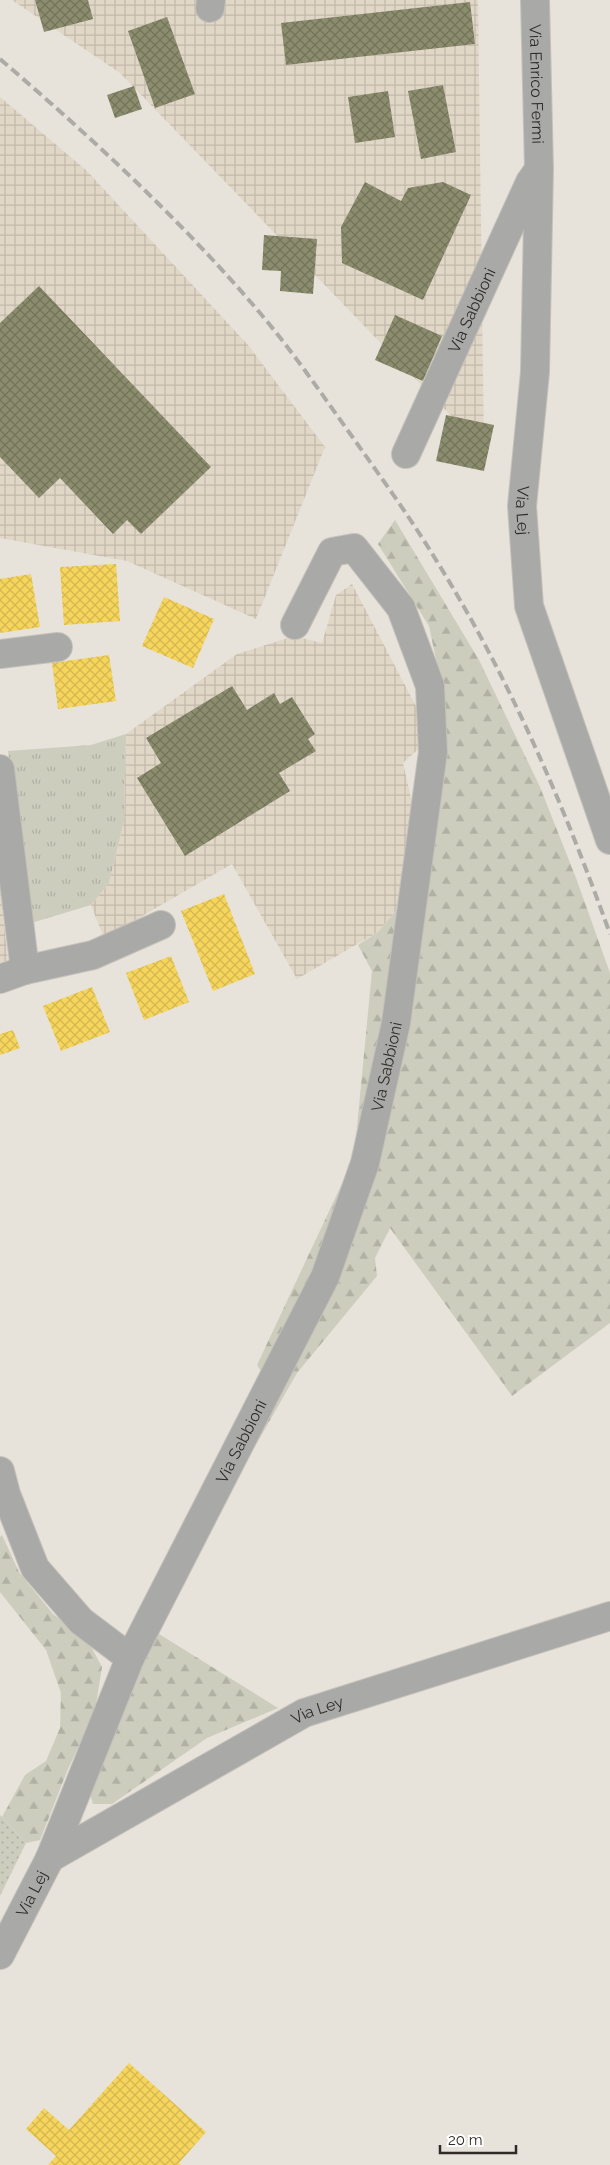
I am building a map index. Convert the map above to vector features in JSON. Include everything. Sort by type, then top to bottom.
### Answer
[{"type":"street","name":"Via Enrico Fermi","points":[[535,0],[539,168]]},
{"type":"street","name":"Via Sabbioni","points":[[406,454],[530,182],[539,168]]},
{"type":"street","name":"Via Lej","points":[[539,168],[536,372],[522,506],[529,606],[610,840]]},
{"type":"street","name":"Via Sabbioni","points":[[130,1658],[325,1277],[365,1163],[396,1023],[433,752],[430,686],[401,608],[354,548],[332,552],[296,625]]},
{"type":"street","points":[[0,654],[58,647]]},
{"type":"street","points":[[0,769],[25,970]]},
{"type":"street","points":[[0,980],[25,970],[93,955],[161,925]]},
{"type":"street","points":[[0,1471],[6,1494],[35,1568],[81,1621],[130,1658]]},
{"type":"street","name":"Via Ley","points":[[50,1858],[304,1712],[610,1616]]},
{"type":"street","name":"Via Lej","points":[[0,1955],[50,1858],[130,1658]]},
{"type":"shaded area","points":[[12,0],[478,0],[484,450],[120,73]]},
{"type":"shaded area","points":[[0,97],[87,171],[248,345],[325,447],[256,619],[127,561],[0,538]]},
{"type":"shaded area","points":[[352,584],[419,712],[425,743],[403,763],[415,815],[399,907],[378,932],[297,979],[232,864],[104,938],[91,905],[109,883],[124,821],[126,734],[237,654],[294,636],[322,643],[336,595]]},
{"type":"shaded area","points":[[0,889],[8,960],[0,963]]},
{"type":"green space","points":[[395,520],[479,660],[540,787],[576,878],[610,973],[610,1323],[512,1396],[390,1228],[375,1258],[377,1276],[297,1373],[233,1485],[378,1162],[442,688],[429,626],[378,544]]},
{"type":"green space","points":[[126,734],[124,821],[109,883],[91,905],[28,924],[8,751],[91,745]]},
{"type":"green space","points":[[399,907],[403,917],[360,1161],[317,1276],[265,1377],[257,1365],[354,1158],[372,971],[358,945],[378,932]]},
{"type":"green space","points":[[2,1535],[19,1572],[53,1614],[87,1639],[102,1667],[95,1711],[68,1769],[40,1840],[26,1843],[2,1817],[25,1775],[46,1761],[60,1728],[61,1693],[46,1650],[0,1592],[0,1537]]},
{"type":"green space","points":[[159,1634],[278,1708],[207,1738],[112,1804],[93,1804],[87,1785],[140,1662]]},
{"type":"green space","points":[[0,1815],[26,1843],[0,1896]]},
{"type":"building: Homes","points":[[116,564],[120,621],[64,625],[60,567]]},
{"type":"building: Homes","points":[[31,574],[40,627],[0,633],[0,579]]},
{"type":"building: Homes","points":[[164,597],[214,619],[193,668],[142,646]]},
{"type":"building: Homes","points":[[109,655],[116,701],[58,709],[52,663]]},
{"type":"building: Homes","points":[[224,894],[255,974],[213,991],[181,911]]},
{"type":"building: Homes","points":[[171,956],[189,1002],[144,1020],[126,973]]},
{"type":"building: Homes","points":[[92,987],[110,1032],[61,1051],[43,1006]]},
{"type":"building: Homes","points":[[13,1030],[20,1048],[0,1055],[0,1034]]},
{"type":"building: Homes","points":[[129,2063],[206,2132],[179,2163],[181,2165],[48,2165],[56,2156],[26,2129],[44,2108],[69,2130]]},
{"type":"building: Industry","points":[[35,0],[88,0],[93,19],[44,32]]},
{"type":"building: Industry","points":[[470,2],[475,44],[286,65],[281,23]]},
{"type":"building: Industry","points":[[167,17],[195,94],[155,108],[128,31]]},
{"type":"building: Industry","points":[[443,85],[456,152],[421,159],[408,91]]},
{"type":"building: Industry","points":[[134,86],[142,109],[115,118],[107,95]]},
{"type":"building: Industry","points":[[388,91],[395,137],[355,143],[348,97]]},
{"type":"building: Industry","points":[[365,182],[401,201],[408,188],[443,182],[471,195],[423,300],[342,263],[341,227]]},
{"type":"building: Industry","points":[[264,235],[317,239],[313,294],[280,291],[281,271],[262,270]]},
{"type":"building: Industry","points":[[39,286],[211,467],[141,534],[127,520],[113,534],[60,478],[39,498],[0,457],[0,323]]},
{"type":"building: Industry","points":[[395,315],[442,336],[423,381],[375,360]]},
{"type":"building: Industry","points":[[446,415],[494,425],[484,471],[436,461]]},
{"type":"building: Industry","points":[[232,686],[247,710],[274,693],[280,704],[292,697],[315,734],[308,739],[316,751],[279,773],[290,791],[185,856],[137,778],[161,763],[146,738]]},
{"type":"railway","points":[[0,59],[135,181],[230,279],[260,313],[318,388],[395,497],[463,604],[511,696],[574,838],[610,934]]}]
